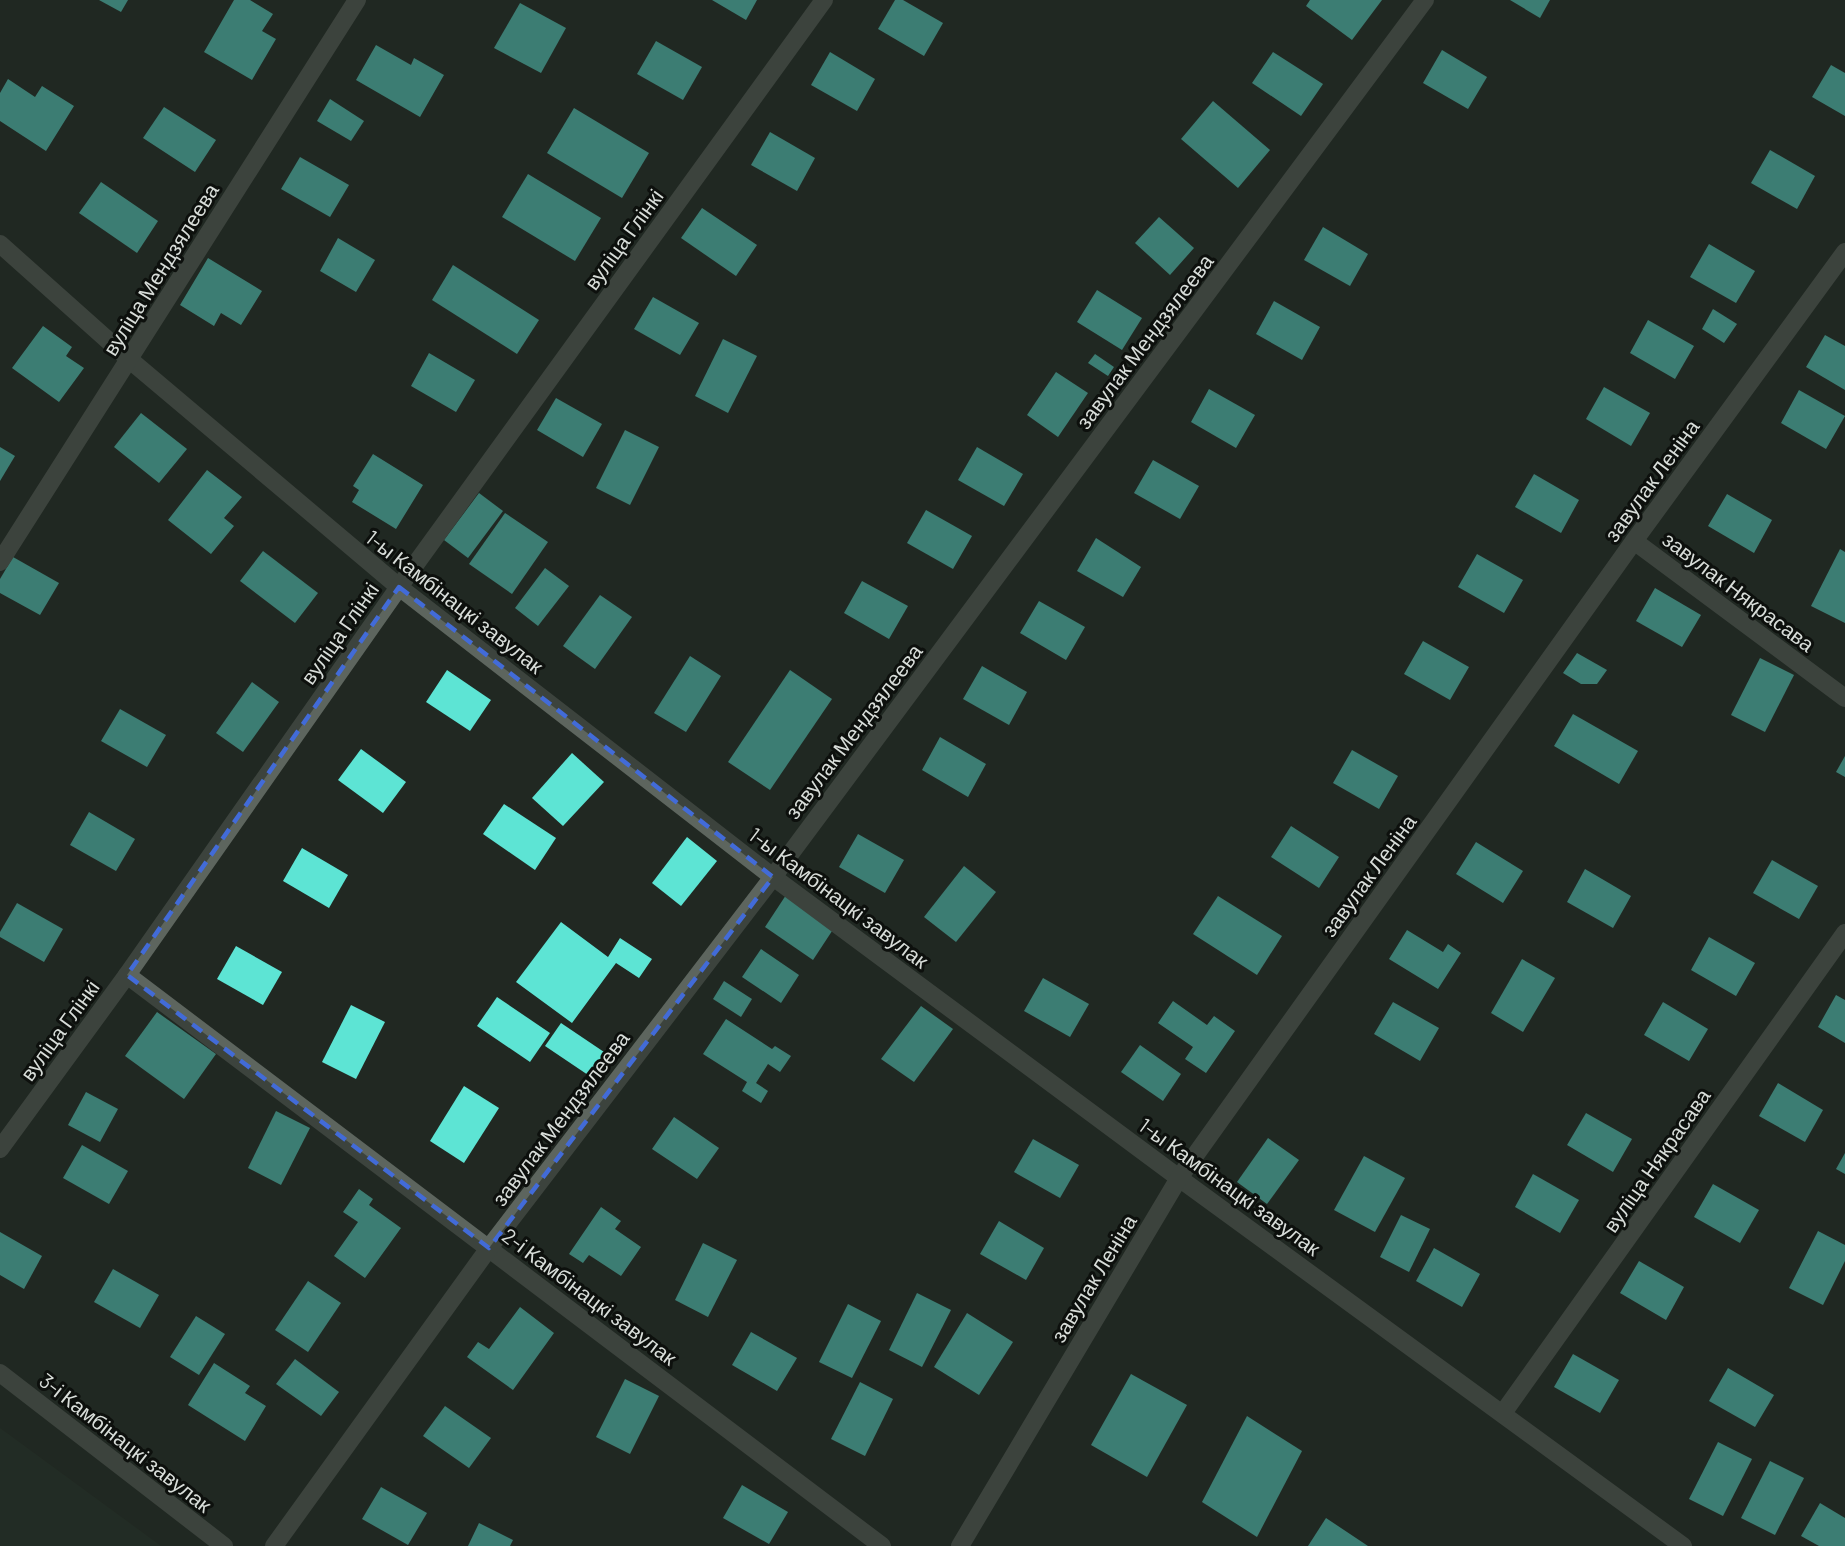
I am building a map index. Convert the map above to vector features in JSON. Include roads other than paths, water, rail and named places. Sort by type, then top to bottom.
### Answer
[{"type":"street","name":"вуліца Мендзялеева","points":[[0,562],[357,0]]},
{"type":"street","name":"вуліца Глінкі","points":[[0,1149],[127,975],[399,587],[824,0]]},
{"type":"street","name":"завулак Мендзялеева","points":[[274,1546],[489,1248],[773,877],[1425,0]]},
{"type":"street","name":"1-ы Камбінацкі завулак","points":[[0,244],[130,360],[399,587],[773,877],[1179,1178],[1683,1546]]},
{"type":"street","name":"завулак Леніна","points":[[960,1546],[1179,1178],[1634,541],[1845,252]]},
{"type":"street","name":"завулак Някрасава","points":[[1634,541],[1845,698]]},
{"type":"street","name":"вуліца Някрасава","points":[[1503,1413],[1845,933]]},
{"type":"street","name":"2-і Камбінацкі завулак","points":[[127,975],[882,1546]]},
{"type":"street","name":"3-і Камбінацкі завулак","points":[[0,1373],[224,1546]]}]
